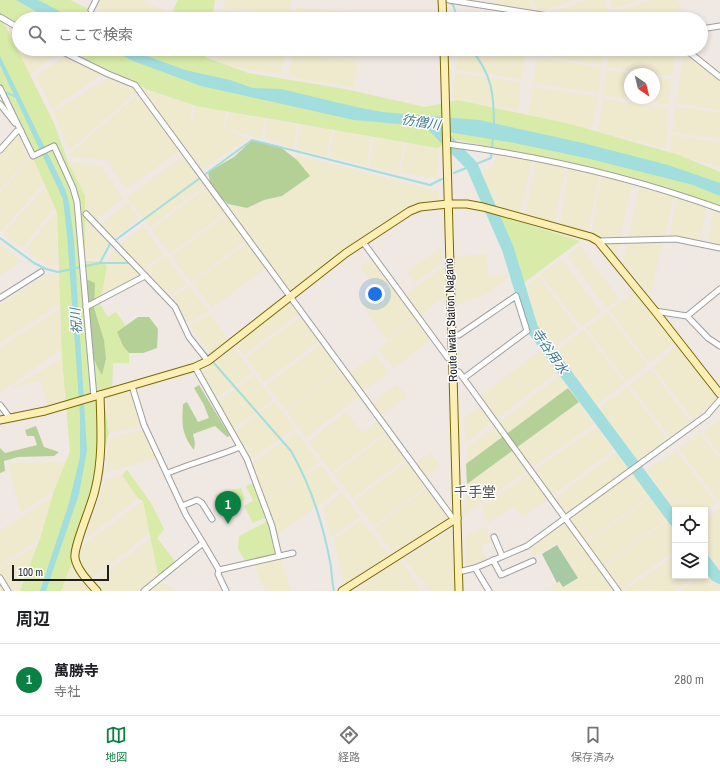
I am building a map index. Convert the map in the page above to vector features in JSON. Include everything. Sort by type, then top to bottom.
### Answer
[{"type":"street","points":[[91,10],[96,0]]},
{"type":"street","points":[[442,0],[443,12]]},
{"type":"street","points":[[449,0],[524,12]]},
{"type":"street","points":[[0,17],[12,24]]},
{"type":"street","points":[[708,29],[720,26]]},
{"type":"street","points":[[71,56],[135,85],[456,519],[342,591]]},
{"type":"street","name":"Route Iwata Station Nagano","points":[[444,56],[447,107],[448,204],[459,591]]},
{"type":"street","points":[[694,56],[720,77]]},
{"type":"street","points":[[1,90],[33,156],[54,146],[73,188],[77,202],[101,457],[95,492],[75,554],[79,568],[97,591]]},
{"type":"street","points":[[0,104],[20,130]]},
{"type":"street","points":[[0,150],[17,131],[20,130]]},
{"type":"street","points":[[448,144],[504,152],[632,180],[720,209]]},
{"type":"street","points":[[0,420],[95,397],[195,367],[208,361],[363,242],[410,211],[420,207],[448,204],[467,204],[483,207],[591,237],[598,241],[656,311],[720,394]]},
{"type":"street","points":[[86,214],[175,307],[189,337],[208,361]]},
{"type":"street","points":[[598,241],[676,239],[720,248]]},
{"type":"street","points":[[363,242],[448,358],[452,358]]},
{"type":"street","points":[[0,298],[41,272]]},
{"type":"street","points":[[86,307],[145,276]]},
{"type":"street","points":[[687,316],[720,289]]},
{"type":"street","points":[[452,335],[459,335],[516,296],[527,331],[464,378]]},
{"type":"street","points":[[656,311],[687,316],[708,338],[720,346]]},
{"type":"street","points":[[195,367],[250,465],[272,526],[279,556]]},
{"type":"street","points":[[453,371],[459,372],[464,378],[618,591]]},
{"type":"street","points":[[132,386],[144,425],[168,473],[182,506],[219,570],[218,574],[226,591]]},
{"type":"street","points":[[458,572],[475,568],[527,546],[707,415],[720,400]]},
{"type":"street","points":[[0,405],[10,418]]},
{"type":"street","points":[[168,473],[191,463],[221,455],[240,447]]},
{"type":"street","points":[[182,506],[197,500],[202,503],[212,519]]},
{"type":"street","points":[[494,537],[502,556]]},
{"type":"street","points":[[144,591],[203,543]]},
{"type":"street","points":[[219,570],[294,553]]},
{"type":"street","points":[[493,560],[500,575],[533,561]]},
{"type":"street","points":[[475,568],[489,591]]},
{"type":"street","points":[[0,578],[8,591]]},
{"type":"shaded area","points":[[95,0],[141,0],[163,10],[162,12],[105,12],[92,6]]},
{"type":"shaded area","points":[[225,0],[291,0],[290,12],[260,12],[224,7]]},
{"type":"shaded area","points":[[497,0],[529,0],[534,12],[524,12],[484,5]]},
{"type":"shaded area","points":[[533,0],[573,0],[541,12],[538,12]]},
{"type":"shaded area","points":[[586,0],[604,0],[608,12],[555,12]]},
{"type":"shaded area","points":[[610,0],[640,0],[612,9]]},
{"type":"shaded area","points":[[652,0],[678,0],[681,12],[614,12]]},
{"type":"shaded area","points":[[297,8],[350,12],[297,12]]},
{"type":"shaded area","points":[[224,10],[238,12],[224,12]]},
{"type":"shaded area","points":[[5,20],[12,24],[12,36]]},
{"type":"shaded area","points":[[21,56],[54,56],[29,74]]},
{"type":"shaded area","points":[[64,56],[71,56],[104,72],[52,109],[36,77]]},
{"type":"shaded area","points":[[217,56],[284,56],[281,74],[216,64]]},
{"type":"shaded area","points":[[292,56],[319,56],[358,62],[354,87],[289,77]]},
{"type":"shaded area","points":[[344,56],[358,56],[358,58]]},
{"type":"shaded area","points":[[459,56],[525,56],[522,79],[456,70]]},
{"type":"shaded area","points":[[544,56],[603,56],[602,65]]},
{"type":"shaded area","points":[[609,56],[676,56],[672,76],[660,74],[660,68],[624,68],[624,69],[607,67]]},
{"type":"shaded area","points":[[684,56],[693,56],[720,79],[720,110],[676,103]]},
{"type":"shaded area","points":[[537,58],[602,68],[598,93],[533,83]]},
{"type":"shaded area","points":[[607,70],[624,72],[624,98],[603,95]]},
{"type":"shaded area","points":[[456,73],[521,83],[518,111],[452,98]]},
{"type":"shaded area","points":[[112,76],[137,89],[135,85],[192,106],[190,121],[193,122],[196,106],[226,112],[222,127],[247,139],[203,169],[171,132],[182,149],[126,189],[107,160],[67,156],[140,93],[138,91],[69,150],[54,112]]},
{"type":"shaded area","points":[[660,78],[672,80],[668,105],[660,104]]},
{"type":"shaded area","points":[[533,87],[598,97],[591,130],[528,116]]},
{"type":"shaded area","points":[[603,99],[624,102],[624,104],[636,104],[668,109],[666,148],[598,132]]},
{"type":"shaded area","points":[[675,107],[720,113],[720,139],[672,132]]},
{"type":"shaded area","points":[[229,112],[264,119],[261,138],[225,128]]},
{"type":"shaded area","points":[[267,119],[297,125],[293,148],[265,139]]},
{"type":"shaded area","points":[[301,125],[332,130],[326,156],[297,148]]},
{"type":"shaded area","points":[[335,130],[370,137],[367,166],[329,156]]},
{"type":"shaded area","points":[[17,131],[28,159],[0,189],[0,150]]},
{"type":"shaded area","points":[[672,135],[720,143],[720,167],[670,153]]},
{"type":"shaded area","points":[[374,137],[404,143],[398,173],[370,166]]},
{"type":"shaded area","points":[[407,142],[438,148],[437,178],[401,173]]},
{"type":"shaded area","points":[[497,150],[532,159],[520,217],[494,210],[480,172],[494,166]]},
{"type":"shaded area","points":[[294,155],[437,191],[440,198],[396,221],[291,296],[228,204],[247,208],[270,198],[282,196],[309,176],[300,166]]},
{"type":"shaded area","points":[[33,156],[44,182],[0,232],[0,193]]},
{"type":"shaded area","points":[[184,156],[204,186],[150,227],[127,197]]},
{"type":"shaded area","points":[[536,159],[566,166],[553,226],[525,219]]},
{"type":"shaded area","points":[[68,162],[101,166],[123,198],[94,222],[98,227],[128,202],[139,219],[112,239],[102,259],[85,258],[86,214]]},
{"type":"shaded area","points":[[569,166],[600,172],[587,236],[559,228]]},
{"type":"shaded area","points":[[602,172],[633,178],[616,259],[591,237]]},
{"type":"shaded area","points":[[48,185],[56,206],[22,247],[3,234]]},
{"type":"shaded area","points":[[640,185],[675,193],[650,294],[623,262]]},
{"type":"shaded area","points":[[206,188],[225,213],[170,254],[152,229]]},
{"type":"shaded area","points":[[678,194],[707,204],[700,244],[669,239]]},
{"type":"shaded area","points":[[714,206],[720,209],[720,248],[708,245]]},
{"type":"shaded area","points":[[57,211],[56,266],[48,266],[25,250]]},
{"type":"shaded area","points":[[227,215],[246,240],[191,282],[172,256]]},
{"type":"shaded area","points":[[143,226],[163,254],[137,273],[141,279],[101,300],[105,270],[111,256],[124,241]]},
{"type":"shaded area","points":[[248,242],[267,267],[212,308],[193,283]]},
{"type":"shaded area","points":[[0,245],[21,261],[0,276]]},
{"type":"shaded area","points":[[580,246],[619,299],[607,308],[568,256]]},
{"type":"shaded area","points":[[442,247],[443,262],[415,282],[407,271]]},
{"type":"shaded area","points":[[486,254],[489,277],[509,275],[489,293],[451,307],[450,292],[387,340],[362,304],[394,284],[403,296],[444,267],[449,282],[449,257]]},
{"type":"shaded area","points":[[165,256],[187,284],[170,295],[146,271]]},
{"type":"shaded area","points":[[374,257],[393,282],[377,292],[361,267]]},
{"type":"shaded area","points":[[561,259],[601,312],[581,327],[541,275]]},
{"type":"shaded area","points":[[58,272],[61,303],[0,343],[0,305],[44,276]]},
{"type":"shaded area","points":[[539,277],[578,329],[553,348],[536,326],[527,286]]},
{"type":"shaded area","points":[[189,287],[209,311],[189,323],[173,297]]},
{"type":"shaded area","points":[[638,290],[677,339],[649,363],[609,310]]},
{"type":"shaded area","points":[[291,296],[302,312],[244,355],[234,341]]},
{"type":"shaded area","points":[[59,310],[62,349],[0,392],[0,348]]},
{"type":"shaded area","points":[[607,313],[647,365],[626,381],[586,328]]},
{"type":"shaded area","points":[[209,314],[229,340],[211,355],[190,326]]},
{"type":"shaded area","points":[[301,317],[319,341],[264,382],[246,357]]},
{"type":"shaded area","points":[[419,318],[433,338],[394,368],[378,349]]},
{"type":"shaded area","points":[[584,330],[624,383],[595,406],[556,351]]},
{"type":"shaded area","points":[[680,343],[720,394],[720,399],[693,419],[653,367]]},
{"type":"shaded area","points":[[322,344],[341,369],[286,410],[267,385]]},
{"type":"shaded area","points":[[233,347],[252,373],[214,399],[200,375]]},
{"type":"shaded area","points":[[541,350],[557,372],[466,442],[464,418],[483,404],[478,398]]},
{"type":"shaded area","points":[[375,355],[389,372],[361,392],[348,374]]},
{"type":"shaded area","points":[[62,358],[65,405],[50,410],[40,380],[11,389]]},
{"type":"shaded area","points":[[651,369],[690,422],[670,437],[630,385]]},
{"type":"shaded area","points":[[342,370],[361,395],[306,437],[287,411]]},
{"type":"shaded area","points":[[254,375],[273,400],[231,430],[216,403]]},
{"type":"shaded area","points":[[559,376],[568,388],[466,464],[468,447]]},
{"type":"shaded area","points":[[397,385],[407,397],[379,417],[370,405]]},
{"type":"shaded area","points":[[628,387],[667,439],[638,461],[598,409]]},
{"type":"shaded area","points":[[133,390],[144,425],[109,433],[107,397]]},
{"type":"shaded area","points":[[275,402],[294,428],[248,462],[233,433]]},
{"type":"shaded area","points":[[579,402],[594,424],[464,515],[467,484]]},
{"type":"shaded area","points":[[346,412],[362,433],[380,420],[388,430],[332,472],[309,442]]},
{"type":"shaded area","points":[[720,419],[720,455],[703,432]]},
{"type":"shaded area","points":[[596,427],[613,450],[522,518],[515,506],[487,523],[482,507]]},
{"type":"shaded area","points":[[146,429],[160,457],[106,472],[109,439]]},
{"type":"shaded area","points":[[296,432],[319,462],[273,495],[321,465],[339,490],[277,535],[250,465]]},
{"type":"shaded area","points":[[389,433],[407,458],[352,498],[334,474]]},
{"type":"shaded area","points":[[700,433],[720,460],[719,501],[679,449]]},
{"type":"shaded area","points":[[620,450],[631,466],[566,515],[555,498]]},
{"type":"shaded area","points":[[676,451],[716,503],[708,509],[708,507],[673,507],[647,470]]},
{"type":"shaded area","points":[[430,453],[440,467],[423,478],[428,485],[374,526],[354,501],[409,460],[413,465]]},
{"type":"shaded area","points":[[66,462],[54,491],[21,512],[8,463]]},
{"type":"shaded area","points":[[635,472],[652,494],[585,542],[568,519]]},
{"type":"shaded area","points":[[122,475],[138,498],[85,539],[105,480]]},
{"type":"shaded area","points":[[430,486],[454,520],[394,553],[375,528]]},
{"type":"shaded area","points":[[342,493],[360,517],[331,537],[323,508]]},
{"type":"shaded area","points":[[53,496],[40,539],[0,565],[0,531]]},
{"type":"shaded area","points":[[653,496],[669,517],[603,566],[586,543]]},
{"type":"shaded area","points":[[143,501],[150,532],[92,579],[72,554]]},
{"type":"shaded area","points":[[720,509],[720,571],[708,553],[708,518]]},
{"type":"shaded area","points":[[670,519],[672,522],[672,552],[621,590],[604,567]]},
{"type":"shaded area","points":[[361,520],[389,555],[343,585],[334,540]]},
{"type":"shaded area","points":[[565,521],[614,591],[553,591],[551,586],[559,581],[563,587],[578,578],[557,543],[534,556],[529,547]]},
{"type":"shaded area","points":[[485,527],[491,541],[481,546],[487,563],[465,568],[465,536]]},
{"type":"shaded area","points":[[452,530],[456,591],[430,591],[405,559]]},
{"type":"shaded area","points":[[150,539],[159,580],[176,591],[61,591],[72,561],[92,584]]},
{"type":"shaded area","points":[[38,545],[20,591],[13,591],[9,585],[12,591],[0,591],[0,567]]},
{"type":"shaded area","points":[[279,556],[291,591],[265,591],[253,562]]},
{"type":"shaded area","points":[[672,557],[672,579],[691,579],[675,591],[624,591]]},
{"type":"shaded area","points":[[400,559],[420,589],[417,591],[356,591]]},
{"type":"shaded area","points":[[708,573],[714,582],[720,584],[720,591],[680,591],[696,579],[708,579]]},
{"type":"green space","points":[[0,0],[70,0],[95,12],[12,12],[12,20],[1,17],[12,39],[12,56],[20,56],[54,123],[68,162],[85,196],[85,261],[108,262],[101,263],[107,265],[100,304],[108,317],[116,312],[126,326],[117,333],[123,346],[129,353],[129,363],[113,363],[112,389],[103,394],[109,433],[75,554],[61,591],[20,591],[40,539],[54,491],[70,452],[62,358],[57,212],[30,151],[0,94]]},
{"type":"green space","points":[[178,0],[215,0],[213,12],[172,12]]},
{"type":"green space","points":[[80,56],[205,56],[248,73],[345,89],[425,107],[458,100],[570,124],[679,155],[720,172],[720,210],[663,189],[551,159],[452,139],[438,148],[196,106],[146,89]]},
{"type":"green space","points":[[252,140],[279,146],[297,160],[310,176],[282,196],[264,200],[247,208],[228,204],[211,188],[208,172],[234,157]]},
{"type":"green space","points":[[500,216],[580,241],[522,284]]},
{"type":"green space","points":[[84,278],[95,283],[94,308],[104,340],[106,359],[102,375],[96,364],[89,340]]},
{"type":"green space","points":[[138,317],[149,317],[158,329],[157,348],[143,353],[129,353],[123,346],[117,332]]},
{"type":"green space","points":[[199,385],[230,436],[227,437],[215,426],[193,434],[195,443],[194,450],[183,428],[183,404],[187,402],[198,422],[209,418],[204,405],[194,388]]},
{"type":"green space","points":[[568,388],[579,402],[467,484],[466,464]]},
{"type":"green space","points":[[36,426],[44,447],[59,452],[54,456],[18,457],[4,461],[5,471],[0,473],[0,448],[5,453],[37,445],[34,436],[27,436],[25,430]]},
{"type":"green space","points":[[127,470],[151,503],[164,529],[157,538],[177,564],[159,580],[143,501],[138,498],[122,475]]},
{"type":"green space","points":[[256,482],[269,516],[253,523],[244,506],[253,501],[246,486]]},
{"type":"green space","points":[[241,488],[245,499],[228,511],[220,505],[215,495]]},
{"type":"green space","points":[[270,520],[279,556],[247,564],[238,549],[239,536]]},
{"type":"green space","points":[[557,545],[578,578],[563,587],[559,581],[557,583],[542,554]]},
{"type":"water","points":[[16,0],[38,0],[61,12],[37,12]]},
{"type":"water","name":"祝川","points":[[0,56],[65,189],[69,202],[74,241],[87,450],[79,494],[46,591],[40,591],[69,503],[80,457],[80,415],[67,235],[63,199],[0,65]]},
{"type":"water","name":"彷僧川","points":[[123,56],[147,56],[185,70],[230,80],[253,88],[281,89],[382,112],[479,120],[583,143],[668,165],[720,183],[720,196],[693,185],[586,158],[509,142],[399,124],[354,120],[201,86]]},
{"type":"waterway","points":[[445,0],[453,5],[456,12]]},
{"type":"waterway","points":[[476,56],[488,76],[492,94],[494,126]]},
{"type":"waterway","points":[[4,92],[17,97]]},
{"type":"waterway","name":"寺谷用水","points":[[432,125],[472,166],[508,249],[532,328],[672,517]]},
{"type":"waterway","points":[[454,173],[491,158],[493,138]]},
{"type":"waterway","points":[[100,263],[110,244],[252,140],[430,185],[442,179]]},
{"type":"waterway","points":[[0,238],[34,263],[46,269],[58,272],[100,263],[130,263]]},
{"type":"waterway","points":[[148,276],[177,306],[185,322]]},
{"type":"waterway","points":[[199,346],[291,451],[305,478],[321,522],[331,567],[334,591]]},
{"type":"waterway","name":"寺谷用水","points":[[708,565],[716,576],[720,578]]},
{"type":"place","name":"萬勝寺","points":[[228,524]]},
{"type":"district","name":"千手堂","points":[[475,492]]}]
